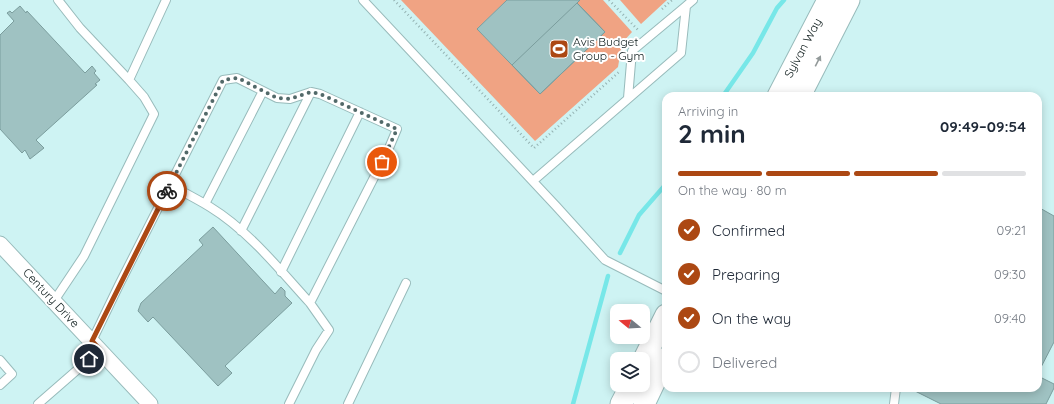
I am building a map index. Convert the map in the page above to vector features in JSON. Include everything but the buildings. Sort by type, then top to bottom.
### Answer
[{"type":"street","name":"Sylvan Way","points":[[780,92],[828,0]]},
{"type":"street","name":"Sylvan Way","points":[[802,92],[850,0]]},
{"type":"street","name":"Century Drive","points":[[0,244],[150,404]]},
{"type":"street","points":[[648,352],[662,323]]},
{"type":"street","points":[[644,404],[662,366]]},
{"type":"street","points":[[621,404],[627,392]]},
{"type":"lane","points":[[54,301],[84,256],[154,114],[144,97],[80,28],[58,0]]},
{"type":"lane","points":[[129,80],[166,0]]},
{"type":"lane","points":[[363,0],[605,260],[662,289]]},
{"type":"lane","points":[[533,181],[681,52],[690,3]]},
{"type":"lane","points":[[628,98],[632,51],[690,3]]},
{"type":"lane","points":[[38,404],[96,346],[170,184],[223,80],[238,78],[277,98],[290,99],[311,92],[320,94],[397,129],[389,148],[310,303]]},
{"type":"lane","points":[[205,204],[263,91]]},
{"type":"lane","points":[[241,231],[311,92]]},
{"type":"lane","points":[[281,272],[360,112]]},
{"type":"lane","points":[[170,184],[205,204],[241,231],[310,303],[329,330],[316,350],[289,404]]},
{"type":"lane","points":[[348,404],[406,283]]},
{"type":"lane","points":[[0,360],[12,374],[0,385]]},
{"type":"lane","points":[[894,404],[896,392]]},
{"type":"path","points":[[394,0],[534,148],[621,70]]},
{"type":"path","points":[[609,0],[639,31]]},
{"type":"path","points":[[661,10],[672,0]]},
{"type":"path","points":[[635,35],[644,26]]},
{"type":"shaded area","points":[[401,0],[507,0],[477,29],[540,94],[605,32],[577,3],[580,0],[603,0],[632,32],[622,43],[618,67],[535,141]]},
{"type":"shaded area","points":[[620,0],[667,0],[641,24]]},
{"type":"waterway","points":[[726,92],[753,53],[777,8],[784,0]]},
{"type":"waterway","points":[[620,253],[639,215],[662,189]]},
{"type":"waterway","points":[[573,404],[608,276]]},
{"type":"way so far","points":[[167,191],[223,80],[238,78],[277,98],[290,99],[311,92],[320,94],[397,129],[382,162]]},
{"type":"place","name":"Avis Budget Group - Gym","points":[[559,49]]},
{"type":"route","points":[[89,359],[100,350],[92,341],[167,191]]}]
